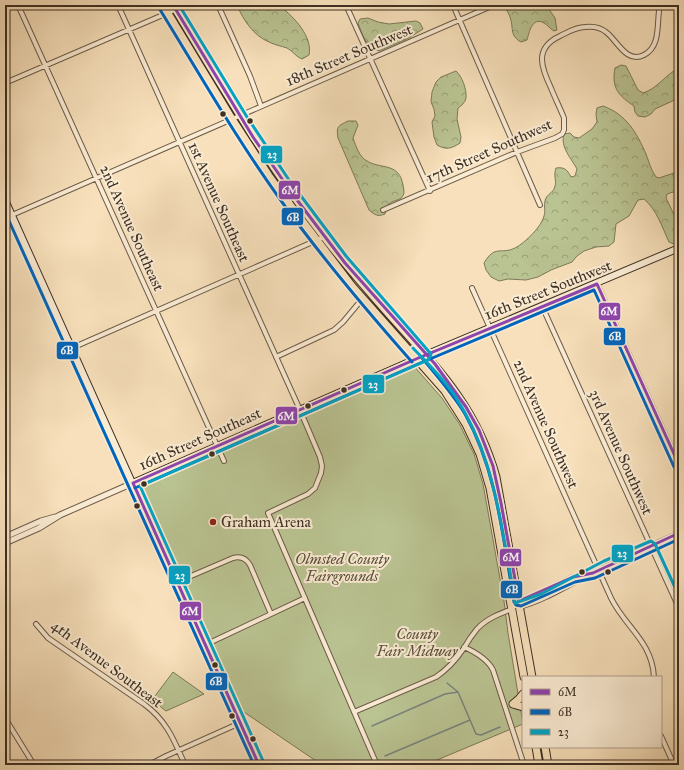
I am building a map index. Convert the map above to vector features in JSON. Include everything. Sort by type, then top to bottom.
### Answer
[{"type":"main road","points":[[163,5],[236,117],[324,237],[361,282],[426,354],[458,394],[474,420],[486,445],[498,487],[532,676]]},
{"type":"main road","points":[[175,7],[269,176],[316,240],[363,298],[416,359],[440,384],[451,398],[466,424],[480,454],[490,488],[524,676]]},
{"type":"main road","points":[[5,200],[259,765]]},
{"type":"main road","name":"16th Street Southwest","points":[[416,359],[679,248]]},
{"type":"main road","name":"16th Street Southeast","points":[[133,483],[416,359]]},
{"type":"main road","points":[[522,695],[513,704],[522,708]]},
{"type":"main road","points":[[536,748],[539,765]]},
{"type":"main road","points":[[545,748],[548,765]]},
{"type":"street","name":"2nd Avenue Southeast","points":[[18,5],[224,461]]},
{"type":"street","name":"1st Avenue Southeast","points":[[118,5],[320,457],[322,466],[321,474],[314,488],[308,494],[268,513],[305,598]]},
{"type":"street","points":[[5,83],[168,13],[175,7],[186,5]]},
{"type":"street","points":[[218,5],[250,76],[261,106]]},
{"type":"street","points":[[346,5],[430,191]]},
{"type":"street","points":[[453,5],[539,204]]},
{"type":"street","name":"18th Street Southwest","points":[[12,215],[494,5]]},
{"type":"street","name":"17th Street Southwest","points":[[383,210],[562,134],[564,130],[564,118],[542,66],[542,56],[545,48],[556,38],[575,29],[593,27],[606,32],[627,54],[633,57],[641,56],[650,51],[655,43],[660,5]]},
{"type":"street","points":[[72,348],[324,237]]},
{"type":"street","points":[[596,284],[679,465]]},
{"type":"street","name":"2nd Avenue Southwest","points":[[472,288],[598,570],[616,608],[645,645],[654,666],[654,676]]},
{"type":"street","points":[[276,357],[334,330],[343,322],[363,298]]},
{"type":"street","name":"3rd Avenue Southwest","points":[[542,306],[679,608]]},
{"type":"street","name":"16th Street Southeast","points":[[5,543],[39,528],[60,515],[133,483]]},
{"type":"street","name":"16th Street Southeast","points":[[5,537],[41,520],[60,515]]},
{"type":"street","points":[[520,604],[556,592],[593,572],[679,533]]},
{"type":"street","points":[[177,582],[233,558],[246,559],[271,614]]},
{"type":"street","points":[[354,712],[436,677],[451,666],[476,630],[494,616],[511,609],[573,577],[593,572]]},
{"type":"street","points":[[205,645],[305,598],[377,765]]},
{"type":"street","name":"4th Avenue Southeast","points":[[36,624],[48,638],[154,712],[168,728],[185,765]]},
{"type":"street","points":[[464,647],[491,666],[497,679],[504,706],[524,765]]},
{"type":"street","points":[[504,706],[513,704]]},
{"type":"street","points":[[5,718],[34,765]]},
{"type":"street","points":[[149,765],[178,750],[240,723]]},
{"type":"street","points":[[662,738],[674,765]]},
{"type":"green space","points":[[237,5],[260,5],[267,10],[281,7],[297,22],[301,28],[308,41],[309,55],[302,59],[287,48],[271,43],[259,36],[246,22]]},
{"type":"green space","points":[[505,5],[546,5],[555,18],[557,30],[554,31],[540,21],[534,23],[527,40],[521,42],[513,34],[510,17]]},
{"type":"green space","points":[[368,18],[389,24],[416,21],[420,23],[423,29],[409,38],[379,51],[368,43],[363,36],[358,23],[360,19]]},
{"type":"green space","points":[[621,65],[626,66],[638,90],[643,93],[653,88],[679,68],[679,98],[655,109],[651,114],[645,117],[638,116],[635,112],[634,106],[620,95],[615,86],[615,68]]},
{"type":"green space","points":[[456,71],[465,87],[466,95],[464,103],[458,108],[457,119],[461,137],[460,143],[451,148],[443,148],[437,145],[434,137],[432,122],[435,116],[431,102],[432,92],[436,82],[441,77]]},
{"type":"green space","points":[[603,106],[611,109],[630,125],[643,146],[651,169],[656,177],[659,178],[674,173],[679,175],[679,196],[673,192],[667,194],[666,198],[679,225],[679,242],[674,244],[669,242],[659,219],[649,203],[644,199],[638,200],[629,216],[616,224],[614,242],[609,246],[596,247],[584,251],[572,262],[538,277],[526,280],[508,279],[499,281],[491,277],[486,270],[484,263],[488,257],[495,252],[510,250],[519,246],[532,234],[543,220],[546,198],[553,191],[555,184],[556,168],[563,168],[567,170],[571,177],[575,176],[577,169],[565,148],[563,139],[564,134],[570,133],[574,137],[579,138],[592,129],[597,122],[597,108]]},
{"type":"green space","points":[[348,121],[356,121],[358,125],[353,138],[362,157],[372,163],[388,167],[400,175],[404,192],[403,196],[388,205],[385,214],[376,215],[369,210],[338,138],[338,127]]},
{"type":"green space","name":"Olmsted County Fairgrounds","points":[[413,365],[442,398],[460,425],[474,454],[483,484],[504,601],[522,724],[425,765],[322,765],[235,706],[138,486]]},
{"type":"green space","points":[[173,672],[204,694],[166,711],[152,700]]},
{"type":"waterway","points":[[447,683],[458,692],[476,734],[481,735],[500,727]]},
{"type":"waterway","points":[[372,726],[445,694],[458,692]]},
{"type":"waterway","points":[[385,756],[470,720]]},
{"type":"transit line","name":"6M","points":[[173,5],[253,137],[294,196],[345,263],[435,364],[466,407],[479,430],[493,466],[519,601],[573,577],[593,573],[679,533]]},
{"type":"transit line","name":"23","points":[[179,5],[247,117],[289,180],[346,256],[431,354],[428,360],[140,486],[264,763]]},
{"type":"transit line","name":"6B","points":[[159,8],[265,179],[345,284],[412,362]]},
{"type":"transit line","name":"6B","points":[[5,212],[254,765]]},
{"type":"transit line","name":"6M","points":[[259,765],[133,483],[416,359],[597,284],[679,465]]},
{"type":"transit line","name":"6B","points":[[135,488],[418,364],[594,290],[674,467]]},
{"type":"transit line","name":"23","points":[[413,348],[440,377],[455,396],[474,430],[481,447],[497,501],[515,603],[541,594],[604,561],[651,541],[655,544],[679,596]]},
{"type":"transit line","name":"6B","points":[[422,358],[450,392],[465,414],[485,459],[492,482],[514,602],[516,605],[521,606],[575,582],[595,578],[679,539]]},
{"type":"place","name":"Graham Arena","points":[[213,522]]},
{"type":"park label","name":"County Fair Midway","points":[[417,642]]}]
